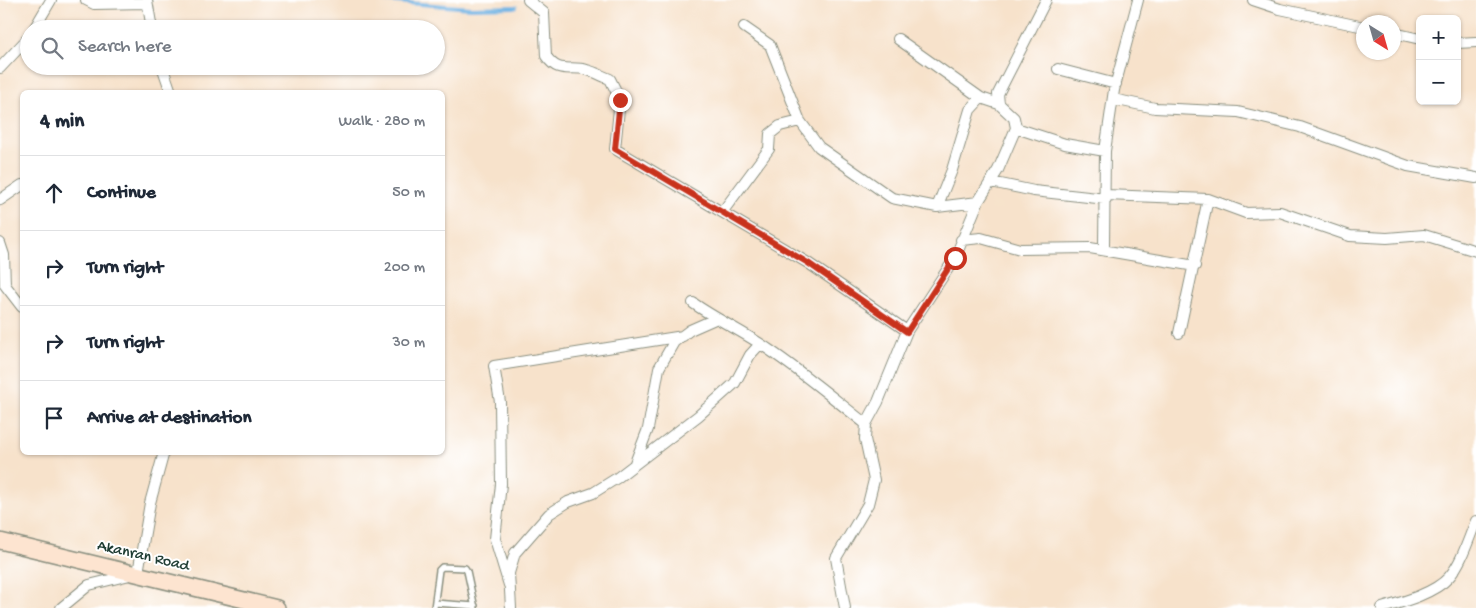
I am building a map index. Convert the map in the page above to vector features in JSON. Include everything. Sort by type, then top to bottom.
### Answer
[{"type":"main road","name":"Akanran Road","points":[[0,541],[277,608]]},
{"type":"street","points":[[39,20],[51,0]]},
{"type":"street","points":[[86,0],[94,4],[142,1],[149,20]]},
{"type":"street","points":[[528,0],[544,12],[546,56],[550,61],[558,68],[586,70],[610,79],[620,100],[615,149],[723,211],[808,263],[907,332]]},
{"type":"street","points":[[999,104],[998,94],[1046,0]]},
{"type":"street","points":[[1102,250],[1104,246],[1106,197],[1105,151],[1116,84],[1138,0]]},
{"type":"street","points":[[1253,0],[1280,4],[1356,25]]},
{"type":"street","points":[[744,27],[770,45],[800,121],[819,147],[892,198],[937,207],[978,202]]},
{"type":"street","points":[[1401,35],[1416,38]]},
{"type":"street","points":[[845,608],[836,558],[868,504],[874,480],[865,439],[866,424],[878,402],[907,332],[955,258],[978,202],[998,170],[1016,128],[1014,118],[999,104],[981,98],[898,39]]},
{"type":"street","points":[[1461,43],[1476,42]]},
{"type":"street","points":[[0,68],[20,47]]},
{"type":"street","points":[[1058,69],[1116,84]]},
{"type":"street","points":[[165,75],[170,90]]},
{"type":"street","points":[[937,207],[952,170],[970,110],[981,98]]},
{"type":"street","points":[[1113,99],[1156,108],[1238,112],[1300,127],[1408,166],[1476,178]]},
{"type":"street","points":[[723,211],[769,149],[770,134],[780,126],[800,121]]},
{"type":"street","points":[[1016,128],[1065,144],[1105,151]]},
{"type":"street","points":[[991,182],[1034,191],[1106,197],[1208,200],[1246,213],[1280,212],[1350,236],[1387,238],[1424,235],[1476,251]]},
{"type":"street","points":[[0,200],[20,186]]},
{"type":"street","points":[[1179,333],[1208,200]]},
{"type":"street","points":[[969,224],[981,238]]},
{"type":"street","points":[[961,240],[981,238],[1020,249],[1102,250],[1195,266]]},
{"type":"street","points":[[0,243],[4,255],[5,285],[20,304]]},
{"type":"street","points":[[693,303],[715,319],[760,344],[866,424]]},
{"type":"street","points":[[636,463],[648,429],[659,368],[674,342],[715,319]]},
{"type":"street","points":[[509,585],[495,539],[501,484],[500,402],[494,366],[683,336]]},
{"type":"street","points":[[511,608],[509,572],[515,553],[549,514],[568,502],[593,493],[698,416],[736,383],[750,355],[760,344]]},
{"type":"street","points":[[62,608],[89,585],[138,573],[150,503],[163,455]]},
{"type":"street","points":[[1382,608],[1416,598],[1448,578],[1460,561],[1476,521]]},
{"type":"lane","points":[[442,567],[464,568],[467,571],[475,607],[434,605],[439,570],[442,567]]},
{"type":"waterway","points":[[371,0],[471,8],[516,7]]},
{"type":"route","points":[[620,100],[614,142],[615,149],[723,211],[808,263],[907,332],[955,258]]}]
